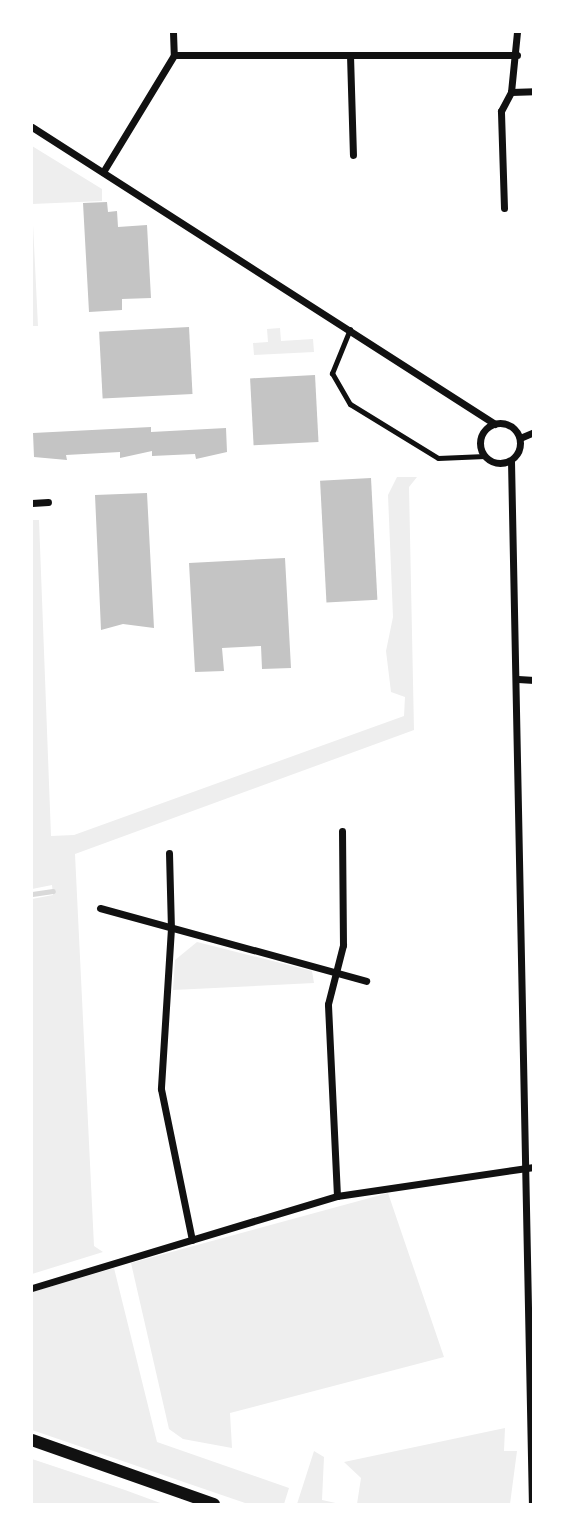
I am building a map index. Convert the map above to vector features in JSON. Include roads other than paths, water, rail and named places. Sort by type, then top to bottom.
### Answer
[{"type":"street","points":[[103,172],[174,55],[173,32]]},
{"type":"street","points":[[503,208],[501,111],[511,92],[517,55],[517,32]]},
{"type":"street","points":[[174,55],[517,55]]},
{"type":"street","points":[[351,55],[353,155]]},
{"type":"street","points":[[511,92],[534,92]]},
{"type":"street","points":[[32,127],[495,424],[508,424],[520,438]]},
{"type":"street","points":[[495,424],[481,437],[485,456],[511,461]]},
{"type":"street","points":[[532,1504],[531,1167],[511,461],[520,438],[534,432]]},
{"type":"street","points":[[32,503],[48,502]]},
{"type":"street","points":[[518,679],[534,680]]},
{"type":"street","points":[[337,1196],[328,1004],[343,945],[342,831]]},
{"type":"street","points":[[169,853],[171,928],[160,1088],[192,1240]]},
{"type":"street","points":[[100,908],[366,981]]},
{"type":"street","points":[[32,1288],[337,1196],[531,1167]]},
{"type":"street","points":[[32,1440],[214,1504]]},
{"type":"lane","points":[[350,329],[332,373],[350,404],[438,458],[485,456]]},
{"type":"waterway","points":[[32,894],[53,891]]}]
